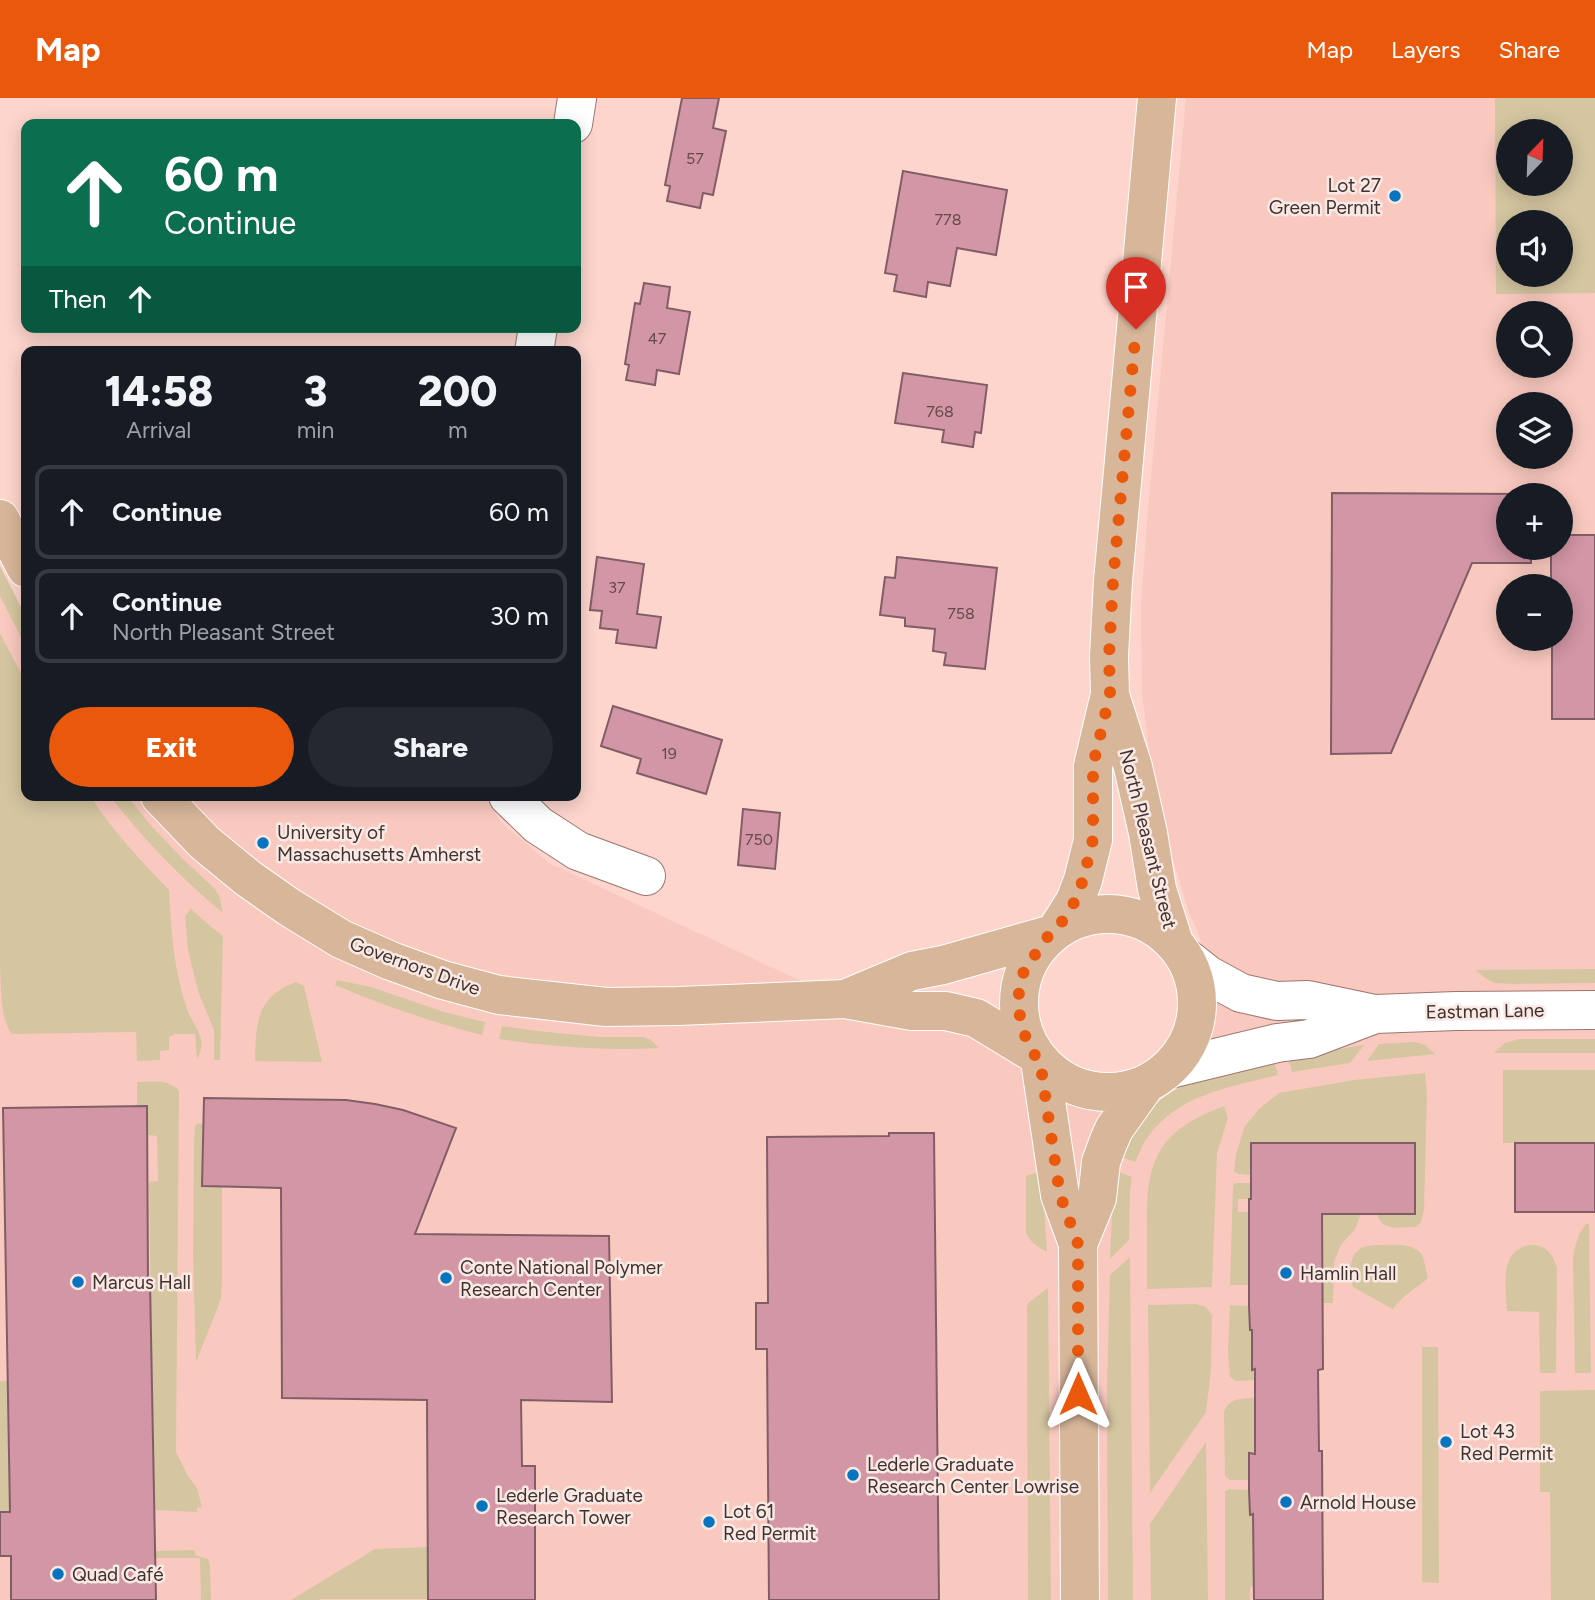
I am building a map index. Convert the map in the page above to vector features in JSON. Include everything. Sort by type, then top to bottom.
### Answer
[{"type":"main road","name":"North Pleasant Street","points":[[1054,932],[1075,901],[1093,839],[1093,765],[1110,694],[1113,581],[1157,98]]},
{"type":"main road","points":[[0,519],[21,559]]},
{"type":"main road","name":"North Pleasant Street","points":[[1110,694],[1133,767],[1157,889],[1179,950]]},
{"type":"main road","name":"Governors Drive","points":[[165,801],[205,843],[289,907],[341,939],[443,980],[499,995],[606,1007],[845,999],[912,1011],[946,1011],[976,1018],[1036,1057]]},
{"type":"main road","points":[[1078,1244],[1097,1198],[1101,1162],[1114,1129],[1188,1043],[1196,1014],[1195,985],[1179,950],[1156,928],[1135,918],[1112,914],[1090,915],[1054,932],[1024,970],[1018,998],[1021,1026],[1036,1057],[1060,1195],[1078,1244],[1080,1600]]},
{"type":"main road","name":"Governors Drive","points":[[845,999],[912,971],[986,954],[1054,932]]},
{"type":"main road","points":[[1036,1057],[1058,1078],[1080,1089],[1104,1093],[1129,1090],[1158,1076]]},
{"type":"street","points":[[574,119],[578,98]]},
{"type":"street","points":[[513,801],[538,825],[578,851],[646,876]]},
{"type":"street","name":"Eastman Lane","points":[[1179,950],[1208,975],[1241,993],[1277,1001],[1308,1000],[1375,1014],[1595,1010]]},
{"type":"street","name":"Eastman Lane","points":[[1158,1076],[1278,1043],[1308,1038],[1375,1014]]},
{"type":"shaded area","name":"University of Massachusetts Amherst","points":[[1186,98],[1595,98],[1595,1600],[0,1600],[0,566],[21,607],[21,801],[487,801],[501,822],[549,863],[816,988],[936,1023],[986,1041],[1069,1099],[1104,1106],[1155,1104],[1173,1091],[1192,1069],[1211,1036],[1215,1008],[1199,935],[1189,913],[1162,823],[1151,769],[1142,692],[1141,604],[1148,509]]},
{"type":"shaded area","points":[[1495,98],[1595,98],[1595,293],[1496,294]]},
{"type":"shaded area","points":[[0,566],[21,607],[21,637],[0,596]]},
{"type":"shaded area","points":[[0,633],[21,673],[21,801],[94,801],[127,845],[169,890],[179,980],[187,1009],[201,1039],[197,1059],[195,1034],[175,1034],[169,1037],[169,1050],[160,1051],[160,1060],[137,1061],[136,1032],[12,1034],[5,1020],[0,964]]},
{"type":"shaded area","points":[[114,801],[131,801],[154,829],[215,889],[223,913],[192,886]]},
{"type":"shaded area","points":[[191,909],[223,936],[220,1060],[214,1060],[214,1030],[199,994],[188,950],[185,916]]},
{"type":"shaded area","points":[[1595,969],[1595,983],[1513,984],[1494,983],[1476,970]]},
{"type":"shaded area","points":[[337,980],[371,987],[444,1012],[485,1022],[482,1035],[371,999],[335,985]]},
{"type":"shaded area","points":[[296,982],[304,986],[322,1062],[255,1061],[256,1035],[261,1013],[273,995]]},
{"type":"shaded area","points":[[502,1026],[600,1037],[643,1037],[659,1048],[579,1048],[499,1039]]},
{"type":"shaded area","points":[[1519,1039],[1595,1039],[1595,1053],[1494,1053],[1505,1043]]},
{"type":"shaded area","points":[[1415,1042],[1425,1045],[1435,1054],[1367,1061],[1379,1044]]},
{"type":"shaded area","points":[[1364,1045],[1350,1063],[1292,1072],[1288,1057]]},
{"type":"shaded area","points":[[1274,1060],[1278,1075],[1206,1094],[1189,1102],[1160,1123],[1145,1141],[1135,1162],[1119,1156],[1147,1114],[1167,1095],[1196,1081]]},
{"type":"shaded area","points":[[1503,1070],[1595,1070],[1595,1143],[1503,1143]]},
{"type":"shaded area","points":[[1425,1073],[1427,1094],[1424,1210],[1421,1222],[1416,1227],[1387,1226],[1379,1220],[1377,1214],[1415,1214],[1414,1143],[1252,1143],[1251,1175],[1234,1172],[1236,1154],[1245,1126],[1259,1109],[1279,1093],[1354,1080]]},
{"type":"shaded area","points":[[137,1082],[165,1082],[179,1091],[176,1452],[197,1488],[202,1507],[197,1508],[197,1512],[154,1510],[149,1182],[158,1181],[157,1136],[147,1135],[147,1106],[137,1107]]},
{"type":"shaded area","points":[[1224,1106],[1228,1118],[1217,1153],[1212,1287],[1147,1289],[1147,1201],[1154,1164],[1171,1136],[1202,1115]]},
{"type":"shaded area","points":[[197,1123],[203,1124],[202,1186],[222,1186],[222,1283],[221,1298],[196,1362],[193,1254],[194,1142]]},
{"type":"shaded area","points":[[1116,1171],[1132,1177],[1129,1240],[1110,1259],[1113,1191]]},
{"type":"shaded area","points":[[1039,1172],[1047,1252],[1035,1244],[1026,1233],[1026,1176]]},
{"type":"shaded area","points":[[1251,1183],[1251,1199],[1238,1199],[1238,1212],[1251,1212],[1249,1285],[1230,1285],[1233,1185]]},
{"type":"shaded area","points":[[1322,1214],[1361,1214],[1355,1229],[1341,1245],[1334,1262],[1333,1303],[1323,1303]]},
{"type":"shaded area","points":[[1586,1224],[1589,1224],[1591,1373],[1575,1373],[1573,1260],[1577,1241]]},
{"type":"shaded area","points":[[1529,1245],[1548,1250],[1557,1268],[1556,1373],[1540,1373],[1539,1312],[1507,1311],[1505,1281],[1508,1263],[1519,1249]]},
{"type":"shaded area","points":[[1366,1246],[1414,1248],[1422,1255],[1425,1264],[1428,1278],[1393,1309],[1353,1287],[1351,1282],[1351,1264],[1356,1253]]},
{"type":"shaded area","points":[[1130,1257],[1133,1600],[1108,1600],[1107,1386],[1110,1275]]},
{"type":"shaded area","points":[[1048,1288],[1051,1600],[1028,1600],[1027,1308],[1028,1303]]},
{"type":"shaded area","points":[[1196,1304],[1206,1307],[1212,1315],[1211,1370],[1206,1412],[1150,1493],[1148,1305]]},
{"type":"shaded area","points":[[1230,1305],[1249,1306],[1253,1370],[1258,1369],[1258,1380],[1236,1381],[1230,1377]]},
{"type":"shaded area","points":[[1422,1347],[1438,1347],[1439,1583],[1422,1582]]},
{"type":"shaded area","points":[[0,1381],[7,1381],[10,1512],[0,1512]]},
{"type":"shaded area","points":[[1595,1390],[1595,1600],[1551,1600],[1550,1492],[1540,1492],[1540,1391]]},
{"type":"shaded area","points":[[1258,1398],[1255,1412],[1255,1451],[1249,1454],[1250,1480],[1230,1480],[1225,1476],[1224,1412],[1234,1401]]},
{"type":"shaded area","points":[[1206,1442],[1208,1600],[1151,1600],[1150,1524]]},
{"type":"shaded area","points":[[1249,1490],[1250,1514],[1253,1514],[1254,1586],[1250,1587],[1250,1600],[1225,1600],[1225,1491]]},
{"type":"shaded area","points":[[428,1547],[428,1599],[291,1600],[375,1549]]},
{"type":"shaded area","points":[[195,1550],[195,1555],[208,1559],[210,1565],[211,1600],[201,1600],[200,1558],[155,1558],[155,1551]]},
{"type":"building","points":[[682,98],[719,98],[713,128],[726,131],[713,195],[703,193],[700,208],[667,201],[670,186],[665,185]]},
{"type":"building","points":[[903,171],[1007,190],[996,255],[957,248],[950,286],[928,282],[926,297],[894,291],[897,275],[885,273]]},
{"type":"building","points":[[644,283],[670,287],[667,308],[690,312],[679,374],[657,370],[655,385],[626,380],[629,365],[625,364],[635,303],[640,304]]},
{"type":"building","points":[[903,373],[987,385],[981,433],[975,432],[973,447],[942,442],[944,430],[895,423]]},
{"type":"building","points":[[1332,493],[1496,494],[1496,560],[1531,560],[1531,563],[1472,563],[1391,753],[1331,754]]},
{"type":"building","points":[[1573,535],[1595,535],[1595,719],[1552,719],[1552,651],[1573,651],[1573,574],[1551,574],[1551,560],[1573,560]]},
{"type":"building","points":[[597,557],[644,564],[637,614],[661,617],[656,648],[616,643],[618,630],[600,628],[602,611],[590,610]]},
{"type":"building","points":[[897,557],[997,568],[985,669],[944,665],[946,653],[933,651],[935,629],[905,626],[905,618],[880,615],[885,577],[895,578]]},
{"type":"building","points":[[613,706],[722,740],[706,794],[637,773],[641,759],[601,746]]},
{"type":"building","points":[[743,809],[780,813],[775,869],[738,865]]},
{"type":"building","name":"Conte National Polymer Research Center","points":[[204,1098],[346,1100],[403,1110],[456,1128],[415,1234],[609,1236],[612,1402],[521,1400],[522,1466],[535,1466],[535,1600],[428,1600],[427,1400],[282,1398],[281,1188],[202,1186]]},
{"type":"building","name":"Marcus Hall","points":[[147,1106],[148,1282],[156,1600],[11,1600],[11,1556],[0,1556],[0,1512],[10,1512],[3,1108]]},
{"type":"building","name":"Lederle Graduate Research Center Lowrise","points":[[889,1133],[934,1133],[939,1600],[769,1600],[767,1349],[756,1349],[756,1303],[768,1303],[767,1137],[889,1136]]},
{"type":"building","name":"Hamlin Hall","points":[[1251,1143],[1415,1143],[1415,1214],[1322,1214],[1323,1369],[1318,1370],[1319,1451],[1322,1451],[1323,1600],[1254,1600],[1253,1514],[1250,1515],[1249,1490],[1249,1453],[1255,1454],[1255,1369],[1252,1370],[1249,1306]]},
{"type":"building","points":[[1515,1143],[1595,1143],[1595,1212],[1515,1212]]},
{"type":"place","name":"Lot 27 Green Permit","points":[[1395,196]]},
{"type":"place","name":"University of Massachusetts Amherst","points":[[263,843]]},
{"type":"place","name":"Hamlin Hall","points":[[1286,1273]]},
{"type":"place","name":"Conte National Polymer Research Center","points":[[446,1278]]},
{"type":"place","name":"Marcus Hall","points":[[78,1282]]},
{"type":"place","name":"Lot 43 Red Permit","points":[[1446,1442]]},
{"type":"place","name":"Lederle Graduate Research Center Lowrise","points":[[853,1475]]},
{"type":"place","name":"Arnold House","points":[[1286,1502]]},
{"type":"place","name":"Lederle Graduate Research Tower","points":[[482,1506]]},
{"type":"place","name":"Lot 61 Red Permit","points":[[709,1522]]},
{"type":"place","name":"Quad Café","points":[[58,1574]]},
{"type":"route","points":[[1078,1394],[1078,1244],[1060,1195],[1040,1061],[1032,1052],[1021,1026],[1018,998],[1024,970],[1049,935],[1058,928],[1075,901],[1093,839],[1093,765],[1110,694],[1113,581],[1136,329]]}]
